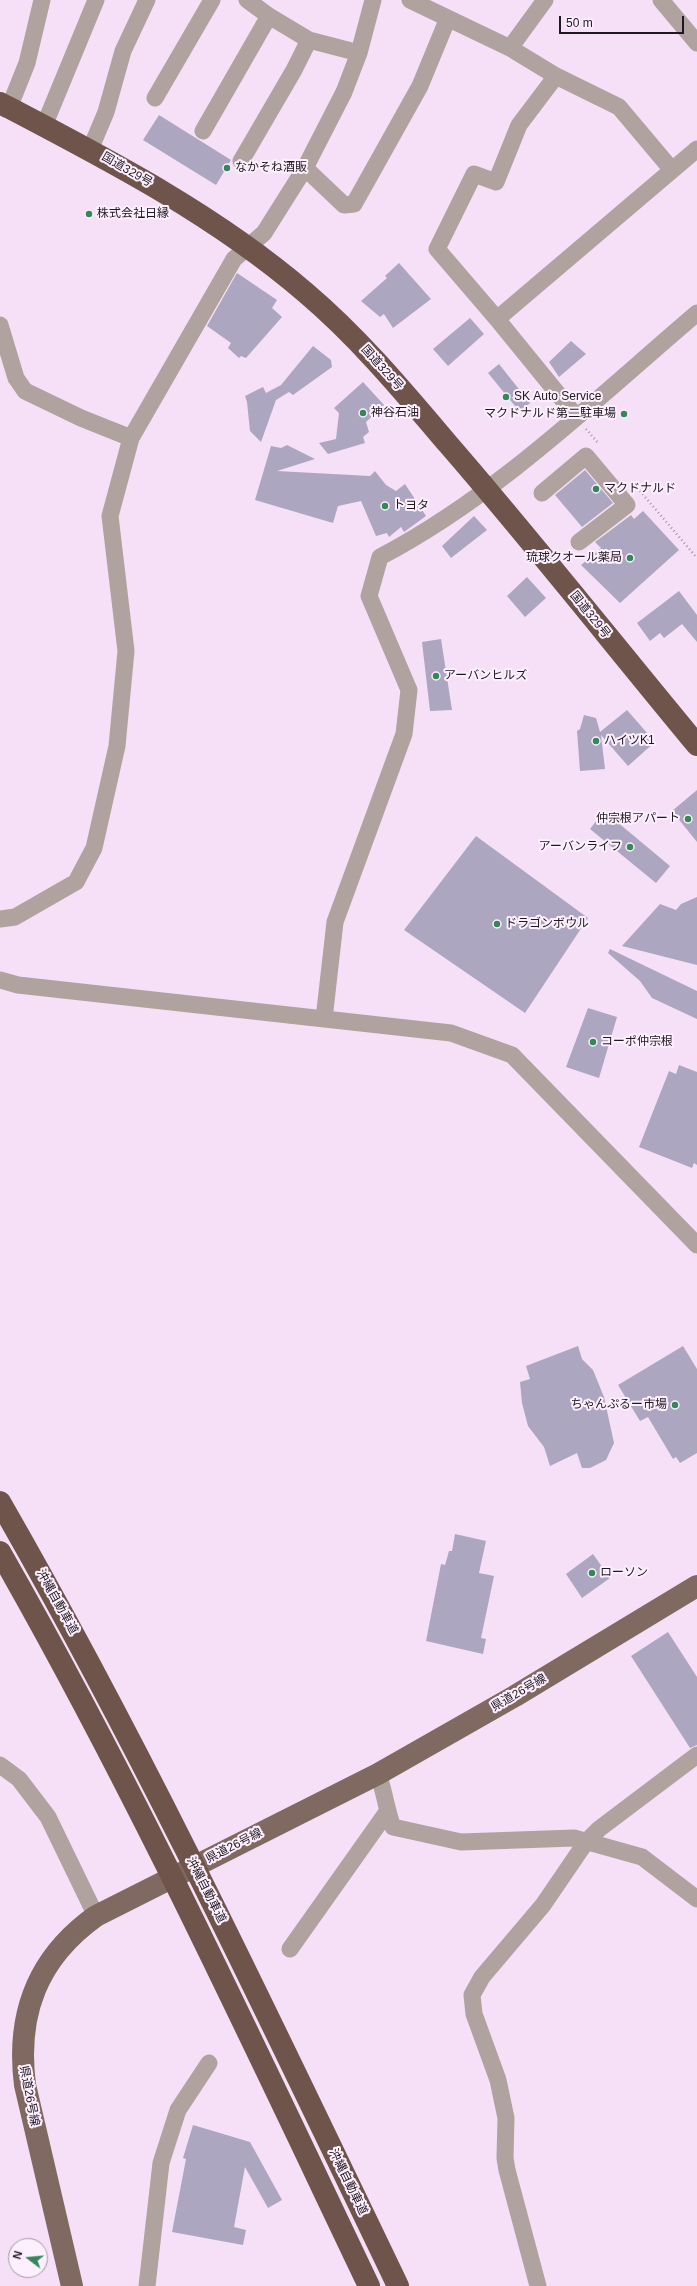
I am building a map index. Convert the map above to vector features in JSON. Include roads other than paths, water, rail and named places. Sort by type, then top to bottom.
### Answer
[{"type":"highway","name":"国道329号","points":[[4,106],[90,150],[177,199],[248,246],[307,294],[366,348],[488,490],[697,745]]},
{"type":"highway","name":"沖縄自動車道","points":[[0,1502],[67,1618],[218,1913],[398,2286]]},
{"type":"highway","name":"沖縄自動車道","points":[[0,1552],[47,1634],[193,1916],[369,2286]]},
{"type":"main road","name":"県道26号線","points":[[72,2286],[25,2085],[23,2047],[28,2009],[34,1989],[54,1956],[70,1938],[96,1916],[378,1774],[515,1696],[697,1586]]},
{"type":"street","points":[[4,106],[26,63],[42,0]]},
{"type":"street","points":[[44,126],[96,0]]},
{"type":"street","points":[[90,150],[106,112],[124,51],[147,0]]},
{"type":"street","points":[[154,98],[212,0]]},
{"type":"street","points":[[247,0],[269,16],[309,40],[359,53]]},
{"type":"street","points":[[0,920],[15,917],[76,882],[94,848],[117,746],[126,651],[110,516],[131,438],[234,259],[264,233],[305,168],[344,92],[359,53],[373,0]]},
{"type":"street","points":[[410,0],[510,48],[556,76],[619,107],[672,170]]},
{"type":"street","points":[[510,48],[545,0]]},
{"type":"street","points":[[661,0],[697,43]]},
{"type":"street","points":[[203,131],[269,16]]},
{"type":"street","points":[[305,168],[344,204],[354,204],[420,86],[448,18]]},
{"type":"street","points":[[241,160],[294,70],[309,40]]},
{"type":"street","points":[[556,76],[519,125],[496,182],[474,174],[437,249],[497,319],[576,416]]},
{"type":"street","points":[[497,319],[697,149]]},
{"type":"street","points":[[324,1019],[335,922],[404,734],[409,690],[369,596],[380,557],[419,537],[488,490],[697,313]]},
{"type":"street","points":[[0,325],[16,378],[26,391],[81,418],[131,438]]},
{"type":"street","points":[[542,493],[586,456],[627,505],[579,542]]},
{"type":"street","points":[[0,980],[18,985],[451,1033],[512,1055],[697,1245]]},
{"type":"street","points":[[538,2286],[507,2170],[505,2158],[506,2118],[498,2080],[474,2014],[472,1995],[482,1977],[543,1904],[586,1842],[599,1829],[697,1755]]},
{"type":"street","points":[[0,1765],[19,1779],[48,1817],[96,1916]]},
{"type":"street","points":[[378,1774],[386,1796],[387,1812],[393,1827],[461,1842],[574,1838],[642,1857],[697,1899]]},
{"type":"street","points":[[290,1949],[387,1812]]},
{"type":"street","points":[[147,2286],[161,2162],[178,2110],[210,2063]]},
{"type":"place","name":"なかそね酒販","points":[[227,168]]},
{"type":"place","name":"株式会社日縁","points":[[89,214]]},
{"type":"place","name":"SK Auto Service","points":[[506,397]]},
{"type":"place","name":"神谷石油","points":[[363,413]]},
{"type":"place","name":"マクドナルド第二駐車場","points":[[624,414]]},
{"type":"place","name":"マクドナルド","points":[[596,489]]},
{"type":"place","name":"トヨタ","points":[[385,506]]},
{"type":"place","name":"琉球クオール薬局","points":[[630,558]]},
{"type":"place","name":"アーバンヒルズ","points":[[436,676]]},
{"type":"place","name":"ハイツK1","points":[[596,741]]},
{"type":"place","name":"仲宗根アパート","points":[[688,819]]},
{"type":"place","name":"アーバンライフ","points":[[630,847]]},
{"type":"place","name":"ドラゴンボウル","points":[[497,924]]},
{"type":"place","name":"コーポ仲宗根","points":[[593,1042]]},
{"type":"place","name":"ちゃんぷるー市場","points":[[675,1405]]},
{"type":"place","name":"ローソン","points":[[592,1573]]}]
